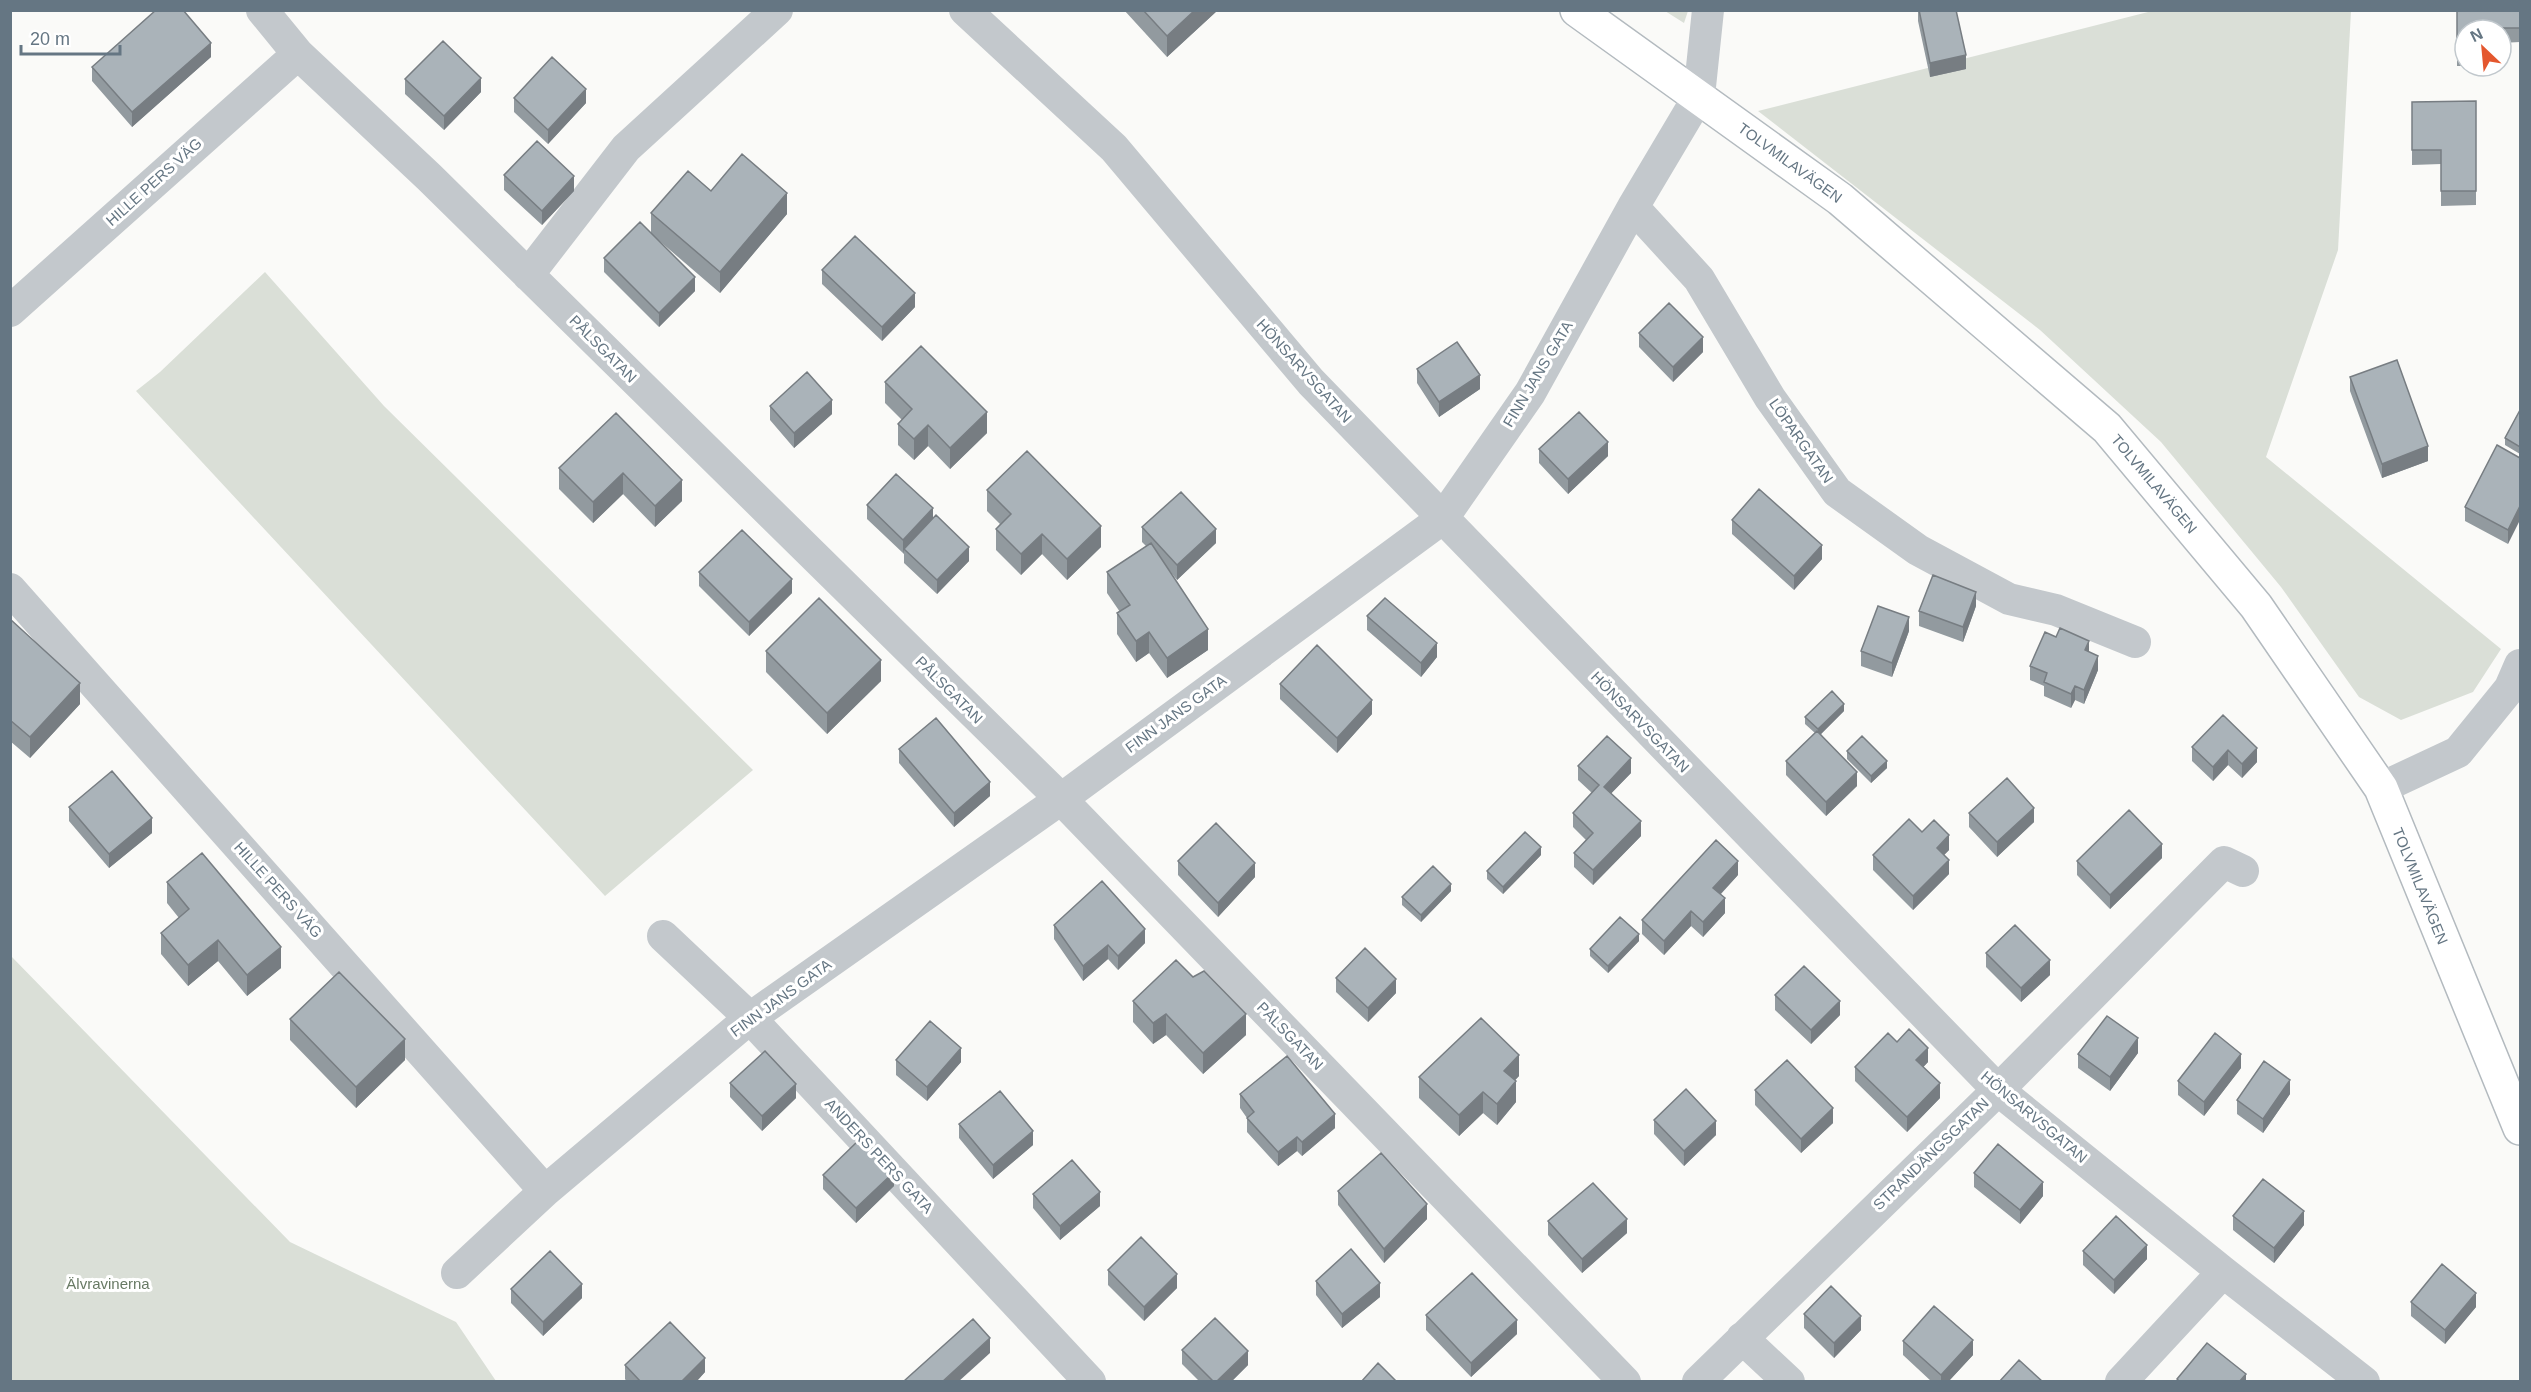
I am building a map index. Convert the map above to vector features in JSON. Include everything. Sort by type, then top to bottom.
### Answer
[{"type":"street","name":"PÅLSGATAN","points":[[262,10],[298,54],[528,274],[1061,799],[1625,1382]]},
{"type":"street","points":[[528,274],[626,148],[777,10]]},
{"type":"street","name":"HÖNSARVSGATAN","points":[[965,10],[1114,148],[1311,382],[1998,1090],[2223,1272],[2364,1382]]},
{"type":"street","name":"TOLVMILAVÄGEN","points":[[1577,10],[1840,199],[2107,428],[2256,606],[2381,788],[2520,1128]]},
{"type":"street","name":"FINN JANS GATA","points":[[457,1273],[545,1191],[750,1018],[1061,799],[1443,518],[1530,393],[1633,207],[1699,96],[1708,10]]},
{"type":"street","name":"HILLE PERS VÄG","points":[[10,311],[298,54]]},
{"type":"street","name":"LÖPARGATAN","points":[[1633,207],[1699,279],[1770,398],[1837,492],[1918,550],[2009,599],[2056,610],[2135,642]]},
{"type":"street","name":"HILLE PERS VÄG","points":[[10,590],[545,1191]]},
{"type":"street","points":[[2381,788],[2458,752],[2517,688]]},
{"type":"street","name":"STRANDÄNGSGATAN","points":[[1698,1382],[1998,1090],[2224,862],[2243,871]]},
{"type":"street","name":"ANDERS PERS GATA","points":[[663,936],[750,1018],[1090,1382]]},
{"type":"street","points":[[2121,1382],[2223,1272]]},
{"type":"street","points":[[1742,1338],[1789,1382]]},
{"type":"green space","points":[[1665,11],[1688,11],[1684,23]]},
{"type":"green space","points":[[2152,11],[2351,11],[2338,250],[2266,457],[2501,649],[2473,692],[2401,720],[2359,697],[2281,587],[2161,442],[2040,330],[1758,111]]},
{"type":"green space","points":[[265,272],[384,406],[753,770],[605,896],[136,391],[160,372]]},
{"type":"green space","name":"Älvravinerna","points":[[11,956],[290,1242],[456,1322],[496,1381],[11,1381]]},
{"type":"building","points":[[156,10],[183,10],[211,43],[132,112],[92,67]]},
{"type":"building","points":[[1143,10],[1195,10],[1167,36]]},
{"type":"building","points":[[1919,10],[1956,10],[1966,55],[1930,63]]},
{"type":"building","points":[[2457,10],[2520,10],[2520,28],[2513,28],[2513,18],[2457,18]]},
{"type":"building","points":[[443,41],[481,78],[444,116],[405,79]]},
{"type":"building","points":[[552,57],[586,89],[548,130],[514,98]]},
{"type":"building","points":[[2476,101],[2476,191],[2441,191],[2441,150],[2412,150],[2412,102]]},
{"type":"building","points":[[537,141],[574,176],[542,211],[504,175]]},
{"type":"building","points":[[742,154],[787,193],[720,272],[651,213],[688,171],[711,191]]},
{"type":"building","points":[[640,222],[695,277],[659,313],[604,258]]},
{"type":"building","points":[[855,236],[915,293],[882,327],[822,270]]},
{"type":"building","points":[[1669,303],[1703,337],[1673,367],[1639,333]]},
{"type":"building","points":[[1457,342],[1480,375],[1439,402],[1417,369]]},
{"type":"building","points":[[921,346],[987,412],[950,448],[928,425],[914,439],[898,424],[912,409],[885,382]]},
{"type":"building","points":[[2397,360],[2428,446],[2382,464],[2350,377]]},
{"type":"building","points":[[807,372],[832,400],[794,433],[770,406]]},
{"type":"building","points":[[2520,410],[2520,447],[2505,438]]},
{"type":"building","points":[[1579,412],[1608,442],[1568,479],[1539,449]]},
{"type":"building","points":[[616,413],[682,480],[655,506],[623,473],[593,502],[559,468]]},
{"type":"building","points":[[2497,445],[2520,458],[2520,506],[2508,530],[2465,507]]},
{"type":"building","points":[[1027,451],[1101,526],[1067,559],[1042,534],[1021,554],[996,529],[1011,514],[987,490]]},
{"type":"building","points":[[896,474],[933,508],[903,540],[867,505]]},
{"type":"building","points":[[1759,489],[1822,545],[1794,576],[1732,520]]},
{"type":"building","points":[[1181,492],[1216,529],[1177,565],[1142,527]]},
{"type":"building","points":[[936,515],[969,547],[937,580],[904,549]]},
{"type":"building","points":[[742,530],[792,579],[749,622],[699,572]]},
{"type":"building","points":[[1151,543],[1208,629],[1167,658],[1149,632],[1136,641],[1117,613],[1130,605],[1107,572]]},
{"type":"building","points":[[1933,575],[1976,592],[1963,627],[1919,611]]},
{"type":"building","points":[[819,598],[881,660],[827,713],[766,651]]},
{"type":"building","points":[[1385,598],[1437,643],[1421,663],[1367,616]]},
{"type":"building","points":[[1878,606],[1909,617],[1892,663],[1861,651]]},
{"type":"building","points":[[10,619],[80,683],[30,737],[10,720]]},
{"type":"building","points":[[2060,628],[2089,641],[2085,650],[2098,656],[2084,690],[2075,686],[2071,694],[2044,682],[2047,673],[2030,666],[2045,632],[2056,637]]},
{"type":"building","points":[[1317,645],[1372,700],[1337,738],[1280,684]]},
{"type":"building","points":[[1832,691],[1844,704],[1818,729],[1805,717]]},
{"type":"building","points":[[2223,715],[2257,748],[2242,764],[2228,750],[2213,767],[2192,747]]},
{"type":"building","points":[[936,718],[990,782],[954,813],[899,749]]},
{"type":"building","points":[[1817,731],[1857,772],[1826,802],[1786,761]]},
{"type":"building","points":[[1607,736],[1631,758],[1604,787],[1641,821],[1593,870],[1574,853],[1593,833],[1573,813],[1599,785],[1578,766]]},
{"type":"building","points":[[1862,736],[1887,761],[1871,776],[1847,751]]},
{"type":"building","points":[[112,771],[152,818],[109,854],[69,807]]},
{"type":"building","points":[[2007,778],[2034,808],[1997,842],[1969,813]]},
{"type":"building","points":[[2129,810],[2162,844],[2110,895],[2077,861]]},
{"type":"building","points":[[1909,819],[1922,832],[1934,820],[1949,835],[1937,848],[1949,860],[1913,896],[1873,855]]},
{"type":"building","points":[[1216,823],[1255,863],[1218,903],[1178,861]]},
{"type":"building","points":[[1525,832],[1541,847],[1503,887],[1487,871]]},
{"type":"building","points":[[1716,840],[1738,861],[1713,888],[1725,898],[1703,922],[1691,911],[1664,941],[1642,920]]},
{"type":"building","points":[[202,853],[281,947],[247,975],[218,940],[188,965],[161,933],[189,909],[167,882]]},
{"type":"building","points":[[1433,866],[1451,884],[1421,915],[1402,897]]},
{"type":"building","points":[[1102,881],[1145,929],[1118,956],[1108,945],[1083,966],[1054,925]]},
{"type":"building","points":[[1620,917],[1639,934],[1608,966],[1590,949]]},
{"type":"building","points":[[2015,925],[2050,960],[2021,988],[1986,953]]},
{"type":"building","points":[[1365,948],[1396,979],[1368,1008],[1336,978]]},
{"type":"building","points":[[1176,960],[1193,977],[1204,971],[1246,1014],[1203,1053],[1166,1014],[1153,1023],[1133,1001]]},
{"type":"building","points":[[1804,966],[1840,1001],[1811,1030],[1775,995]]},
{"type":"building","points":[[339,972],[405,1039],[356,1087],[290,1019]]},
{"type":"building","points":[[2107,1016],[2138,1038],[2110,1077],[2078,1054]]},
{"type":"building","points":[[1481,1018],[1519,1055],[1504,1071],[1516,1081],[1497,1104],[1483,1092],[1459,1115],[1419,1077]]},
{"type":"building","points":[[930,1021],[961,1048],[927,1087],[896,1060]]},
{"type":"building","points":[[1909,1029],[1928,1048],[1916,1060],[1940,1083],[1907,1117],[1855,1067],[1888,1033],[1897,1042]]},
{"type":"building","points":[[2215,1033],[2241,1054],[2204,1102],[2178,1081]]},
{"type":"building","points":[[765,1051],[796,1084],[762,1116],[730,1083]]},
{"type":"building","points":[[1287,1056],[1335,1114],[1302,1142],[1297,1137],[1278,1152],[1247,1118],[1254,1112],[1240,1094]]},
{"type":"building","points":[[1787,1060],[1833,1108],[1801,1139],[1755,1090]]},
{"type":"building","points":[[2264,1061],[2290,1080],[2263,1119],[2237,1100]]},
{"type":"building","points":[[1686,1089],[1716,1121],[1684,1151],[1654,1120]]},
{"type":"building","points":[[1000,1091],[1033,1131],[993,1165],[959,1124]]},
{"type":"building","points":[[861,1138],[894,1172],[856,1208],[823,1175]]},
{"type":"building","points":[[1998,1144],[2043,1182],[2020,1210],[1974,1173]]},
{"type":"building","points":[[1381,1153],[1427,1204],[1384,1249],[1338,1191]]},
{"type":"building","points":[[1072,1160],[1100,1192],[1060,1226],[1033,1194]]},
{"type":"building","points":[[2263,1179],[2304,1211],[2274,1248],[2233,1216]]},
{"type":"building","points":[[1593,1183],[1627,1219],[1582,1259],[1548,1221]]},
{"type":"building","points":[[2116,1216],[2147,1245],[2114,1280],[2083,1251]]},
{"type":"building","points":[[1141,1237],[1177,1274],[1144,1307],[1108,1270]]},
{"type":"building","points":[[1351,1249],[1380,1283],[1342,1314],[1316,1281]]},
{"type":"building","points":[[550,1251],[582,1284],[543,1322],[511,1289]]},
{"type":"building","points":[[2442,1264],[2476,1293],[2445,1330],[2411,1302]]},
{"type":"building","points":[[1472,1273],[1517,1320],[1471,1363],[1426,1315]]},
{"type":"building","points":[[1831,1286],[1861,1316],[1834,1343],[1804,1314]]},
{"type":"building","points":[[1934,1306],[1973,1340],[1941,1375],[1903,1341]]},
{"type":"building","points":[[1215,1318],[1248,1351],[1214,1382],[1182,1350]]},
{"type":"building","points":[[973,1319],[990,1338],[942,1382],[904,1381]]},
{"type":"building","points":[[670,1322],[705,1358],[681,1382],[641,1382],[625,1365]]},
{"type":"building","points":[[2207,1343],[2246,1374],[2239,1382],[2180,1382],[2177,1379]]},
{"type":"building","points":[[2019,1360],[2043,1382],[1999,1382]]},
{"type":"building","points":[[1378,1363],[1397,1382],[1361,1382]]}]
